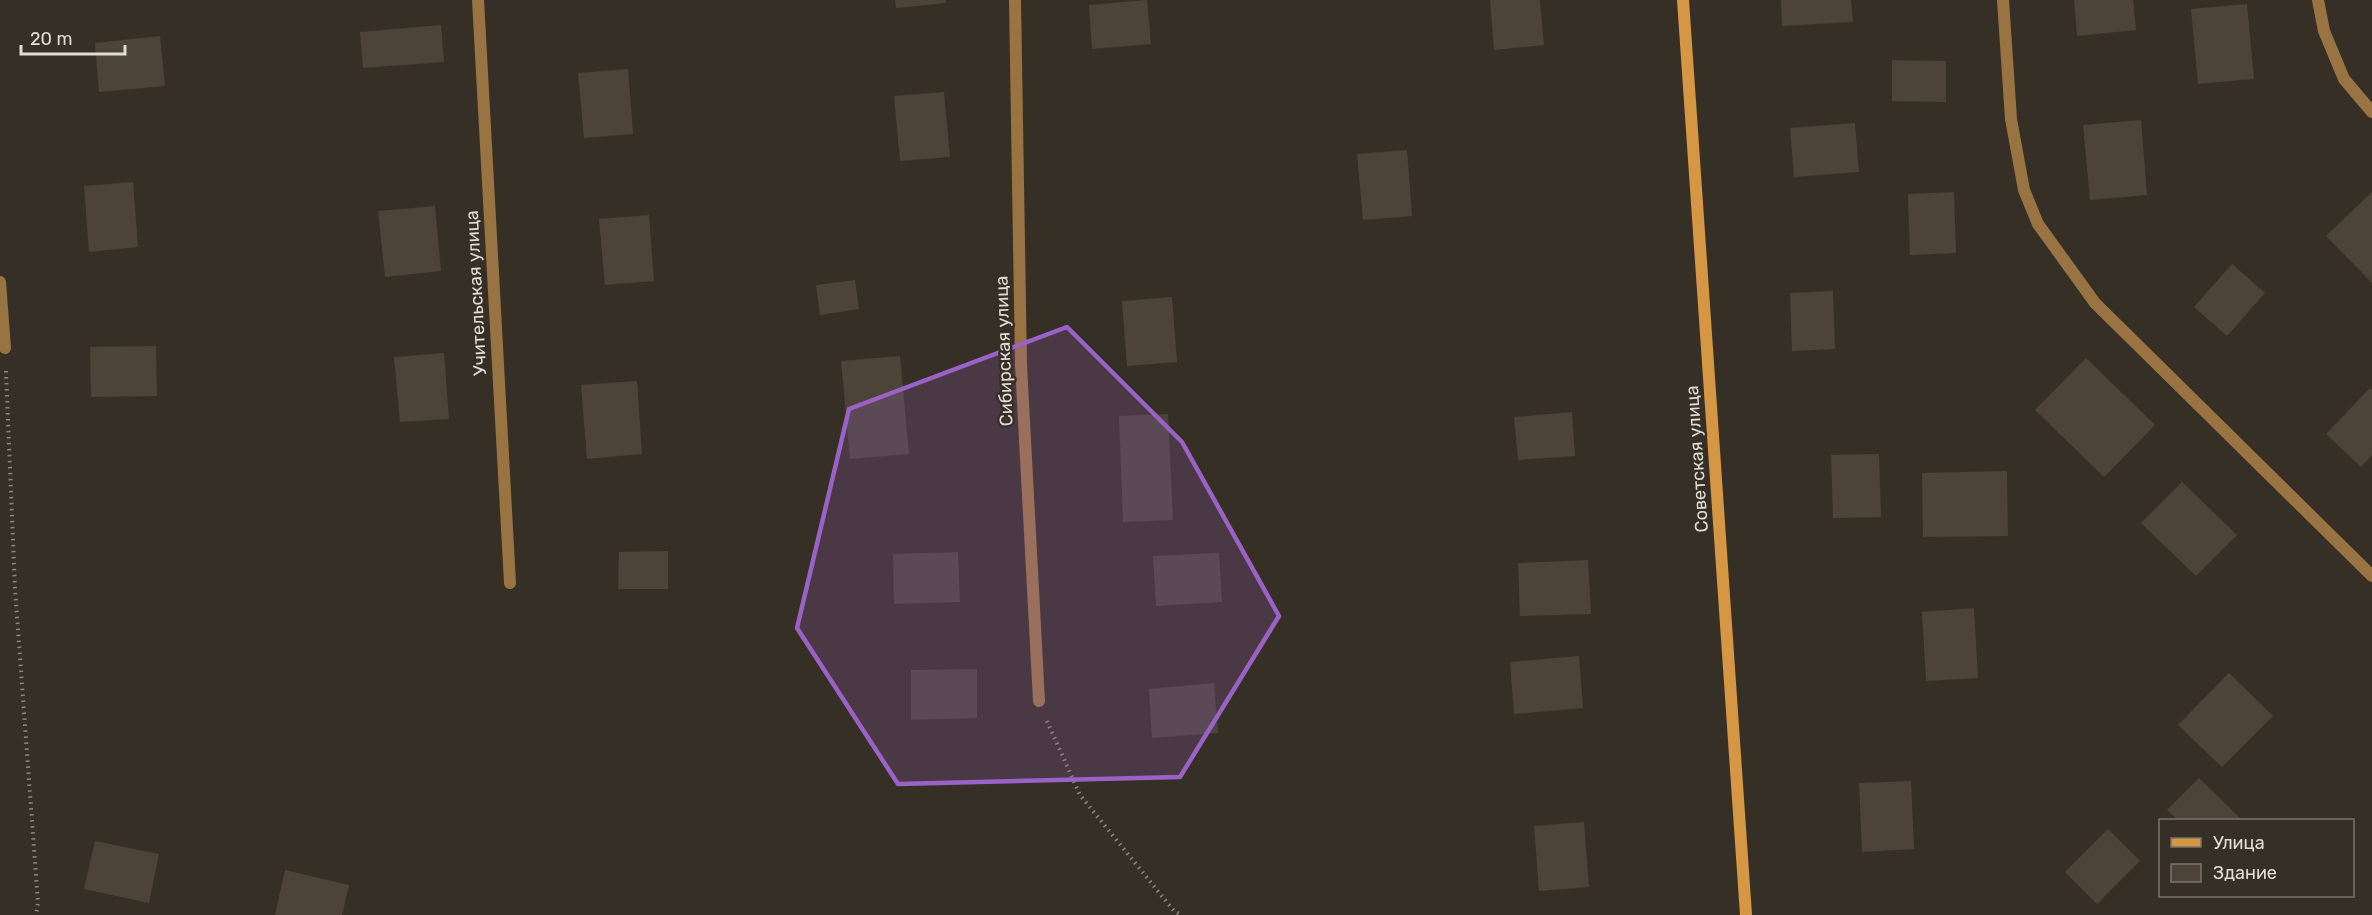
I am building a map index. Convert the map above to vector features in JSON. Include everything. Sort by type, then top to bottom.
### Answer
[{"type":"main road","name":"Советская улица","points":[[1683,0],[1746,915]]},
{"type":"street","name":"Учительская улица","points":[[478,0],[510,583]]},
{"type":"street","name":"Сибирская улица","points":[[1014,0],[1021,365],[1039,701]]},
{"type":"street","points":[[2002,0],[2011,119],[2024,190],[2038,224],[2095,303],[2372,576]]},
{"type":"street","points":[[2318,0],[2324,31],[2344,79],[2372,112]]},
{"type":"street","points":[[0,282],[5,348]]},
{"type":"path","points":[[5,348],[15,589],[38,903],[36,915]]},
{"type":"path","points":[[1039,701],[1080,795],[1174,911],[1181,915]]},
{"type":"highlighted area","points":[[1067,327],[1182,442],[1279,616],[1180,777],[898,784],[797,628],[849,409]]},
{"type":"building","points":[[895,0],[946,0],[946,3],[896,8]]},
{"type":"building","points":[[1147,0],[1151,44],[1092,49],[1089,5]]},
{"type":"building","points":[[1490,0],[1540,0],[1544,45],[1494,50]]},
{"type":"building","points":[[1781,0],[1851,0],[1853,22],[1782,26]]},
{"type":"building","points":[[2074,0],[2133,0],[2136,30],[2077,36]]},
{"type":"building","points":[[2247,4],[2254,79],[2198,84],[2191,9]]},
{"type":"building","points":[[441,25],[444,62],[363,68],[360,32]]},
{"type":"building","points":[[160,36],[165,86],[99,92],[95,43]]},
{"type":"building","points":[[1892,60],[1946,61],[1946,102],[1892,101]]},
{"type":"building","points":[[628,69],[633,134],[584,138],[578,73]]},
{"type":"building","points":[[944,92],[950,157],[900,161],[894,96]]},
{"type":"building","points":[[2141,120],[2147,195],[2090,200],[2083,125]]},
{"type":"building","points":[[1855,123],[1859,172],[1794,177],[1790,128]]},
{"type":"building","points":[[1407,150],[1412,216],[1363,220],[1357,154]]},
{"type":"building","points":[[133,182],[138,247],[89,252],[84,186]]},
{"type":"building","points":[[1954,192],[1956,253],[1910,255],[1908,194]]},
{"type":"building","points":[[2372,192],[2372,283],[2326,236]]},
{"type":"building","points":[[435,206],[441,271],[385,277],[378,211]]},
{"type":"building","points":[[649,215],[654,281],[605,285],[599,219]]},
{"type":"building","points":[[2232,264],[2265,293],[2227,336],[2194,307]]},
{"type":"building","points":[[855,280],[859,309],[820,315],[816,285]]},
{"type":"building","points":[[1833,291],[1835,349],[1792,351],[1790,293]]},
{"type":"building","points":[[1172,297],[1177,362],[1127,366],[1122,301]]},
{"type":"building","points":[[156,346],[157,396],[91,397],[90,347]]},
{"type":"building","points":[[444,353],[449,419],[400,422],[394,357]]},
{"type":"building","points":[[900,356],[909,454],[850,459],[841,361]]},
{"type":"building","points":[[2086,358],[2155,425],[2104,477],[2035,410]]},
{"type":"building","points":[[637,381],[642,454],[587,459],[581,385]]},
{"type":"building","points":[[2370,388],[2372,390],[2372,455],[2361,467],[2326,434]]},
{"type":"building","points":[[1572,412],[1575,456],[1518,460],[1514,417]]},
{"type":"building","points":[[1168,414],[1173,520],[1123,522],[1119,416]]},
{"type":"building","points":[[1879,454],[1881,517],[1833,518],[1831,455]]},
{"type":"building","points":[[2007,471],[2008,536],[1923,537],[1922,473]]},
{"type":"building","points":[[2182,482],[2237,535],[2196,576],[2141,523]]},
{"type":"building","points":[[668,551],[668,589],[618,589],[619,552]]},
{"type":"building","points":[[958,552],[960,602],[894,604],[893,554]]},
{"type":"building","points":[[1219,553],[1222,602],[1156,606],[1153,556]]},
{"type":"building","points":[[1588,560],[1591,614],[1520,616],[1518,563]]},
{"type":"building","points":[[1974,608],[1978,678],[1926,681],[1922,612]]},
{"type":"building","points":[[1579,656],[1583,708],[1514,714],[1510,662]]},
{"type":"building","points":[[977,669],[977,718],[911,720],[911,670]]},
{"type":"building","points":[[2229,673],[2273,716],[2222,767],[2178,725]]},
{"type":"building","points":[[1214,683],[1218,733],[1152,738],[1149,689]]},
{"type":"building","points":[[2199,778],[2241,819],[2177,819],[2167,810]]},
{"type":"building","points":[[1911,781],[1914,849],[1862,852],[1859,783]]},
{"type":"building","points":[[1584,822],[1589,887],[1539,891],[1534,826]]},
{"type":"building","points":[[2108,829],[2140,861],[2097,904],[2065,872]]},
{"type":"building","points":[[95,841],[159,854],[149,903],[84,889]]},
{"type":"building","points":[[285,870],[349,885],[342,915],[275,915]]}]
